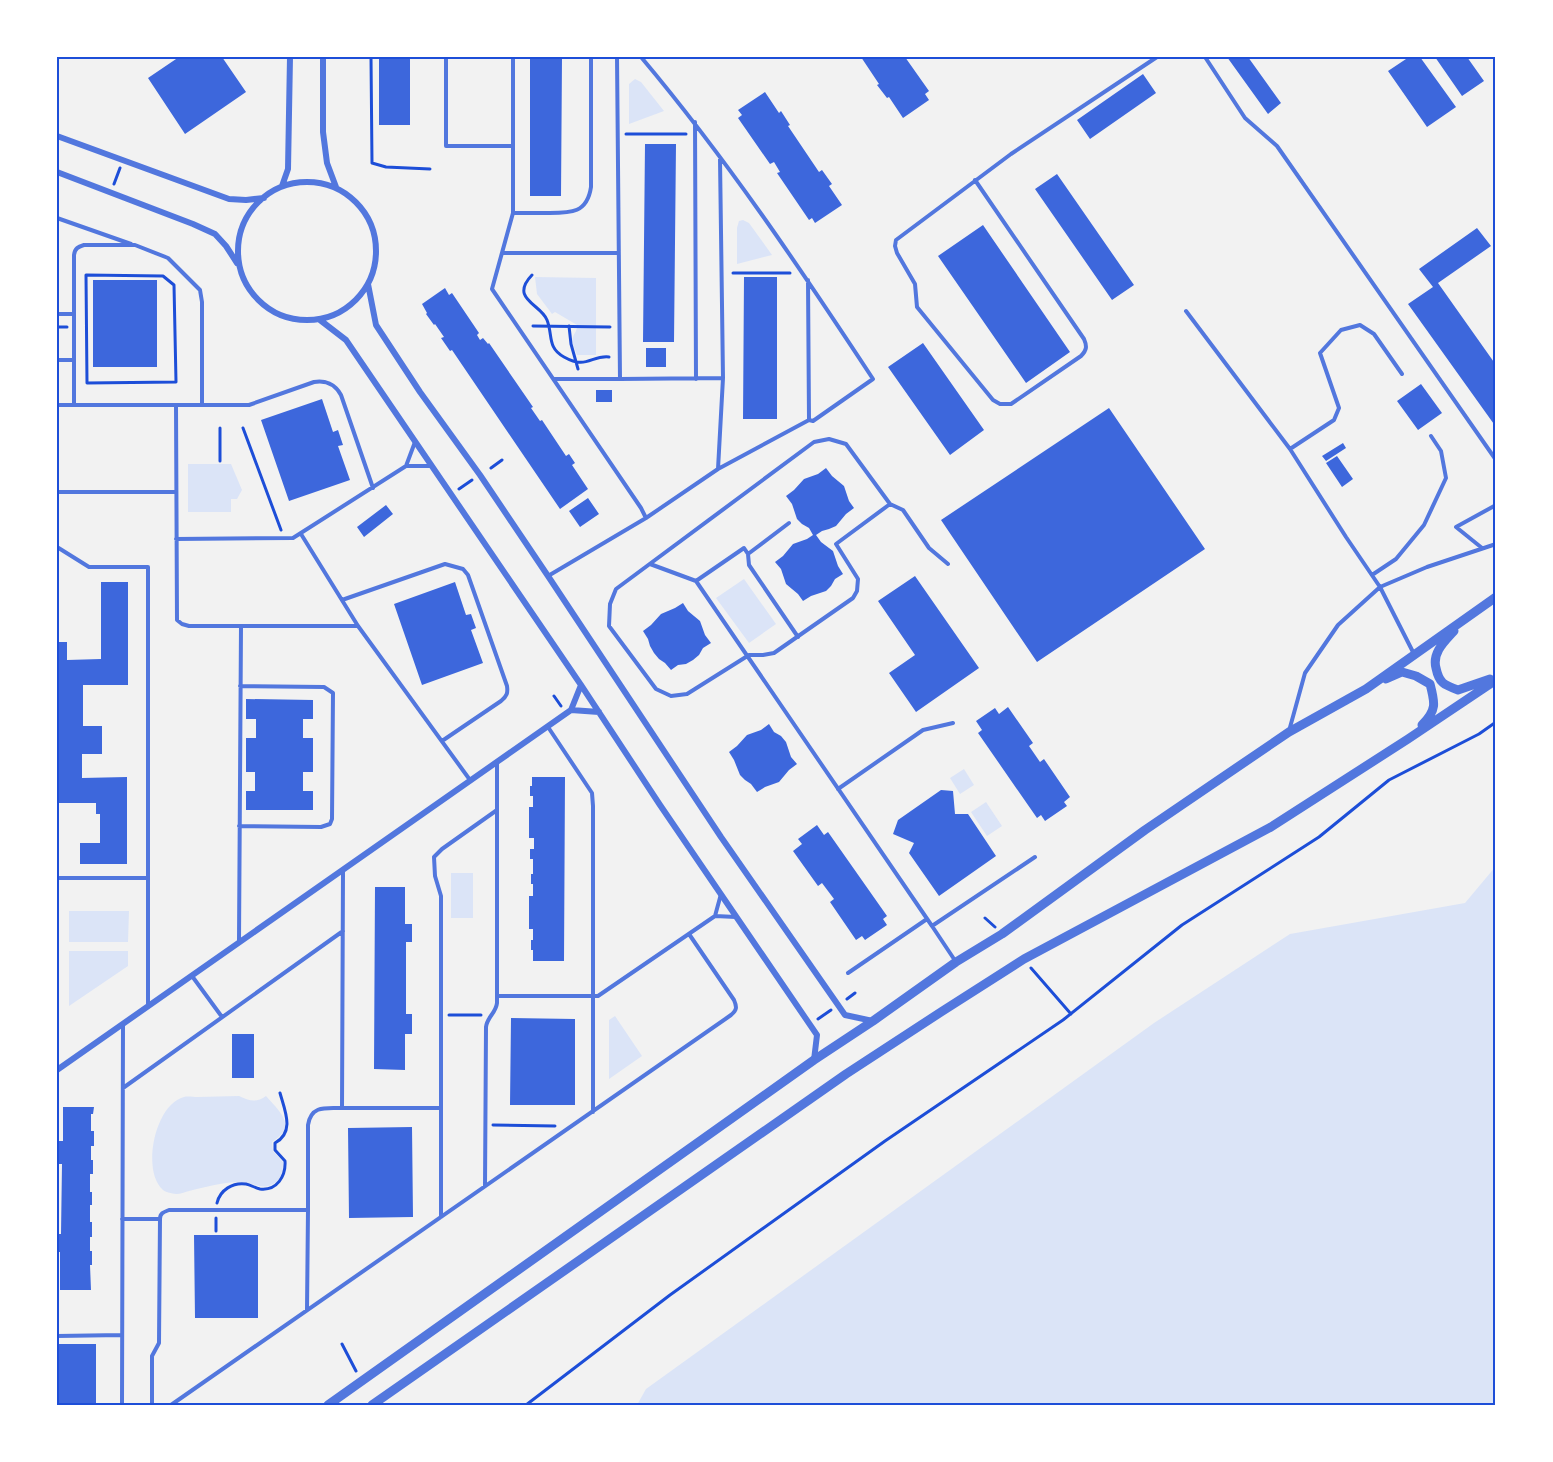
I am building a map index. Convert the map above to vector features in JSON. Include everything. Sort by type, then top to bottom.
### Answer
[{"type":"street","points":[[282,186],[288,169],[290,57]]},
{"type":"street","points":[[323,57],[323,132],[327,162],[336,187],[363,210],[373,228],[376,265],[368,284],[344,310],[320,320],[299,320],[276,313],[260,302],[239,271],[238,238],[242,224],[248,214],[264,198],[282,186],[304,184],[336,187]]},
{"type":"street","points":[[57,136],[229,199],[264,198]]},
{"type":"street","points":[[57,172],[215,234],[237,263]]},
{"type":"street","points":[[368,284],[376,325],[420,392],[480,475],[721,837],[845,1015],[873,1021]]},
{"type":"street","points":[[320,320],[346,340],[817,1035],[814,1060]]},
{"type":"street","points":[[1366,689],[1496,597]]},
{"type":"street","points":[[1466,618],[1441,645],[1434,660],[1438,679],[1445,686],[1458,690],[1496,678]]},
{"type":"street","points":[[328,1405],[814,1060],[956,962],[1002,934],[1145,830],[1289,732],[1366,689],[1402,672],[1416,676],[1430,684],[1435,702],[1431,716],[1408,740]]},
{"type":"street","points":[[372,1405],[827,1087],[941,1011],[1024,959],[1271,827],[1408,740],[1496,678]]},
{"type":"street","points":[[57,1070],[570,710],[581,685]]},
{"type":"street","points":[[570,710],[599,712]]},
{"type":"lane","points":[[446,57],[446,146],[513,146]]},
{"type":"lane","points":[[513,57],[513,213],[492,289],[646,518]]},
{"type":"lane","points":[[513,213],[571,213],[581,208],[590,197],[591,57]]},
{"type":"lane","points":[[617,57],[620,379]]},
{"type":"lane","points":[[548,576],[646,518],[718,469],[808,420],[813,421],[873,379],[808,279],[694,122],[641,57]]},
{"type":"lane","points":[[975,180],[1087,345],[1081,356],[1011,404],[1000,404],[993,400],[917,307],[915,284],[897,253],[896,240],[900,236],[975,180],[1011,154],[1157,57]]},
{"type":"lane","points":[[1204,57],[1245,118],[1277,146],[1496,460]]},
{"type":"lane","points":[[694,122],[696,379]]},
{"type":"lane","points":[[718,469],[723,378],[720,158]]},
{"type":"lane","points":[[57,218],[168,258],[200,290],[202,405]]},
{"type":"lane","points":[[74,405],[75,250],[84,245],[135,245]]},
{"type":"lane","points":[[502,253],[618,253]]},
{"type":"lane","points":[[808,279],[808,420]]},
{"type":"lane","points":[[1186,311],[1290,449],[1380,586],[1414,654]]},
{"type":"lane","points":[[57,314],[74,314]]},
{"type":"lane","points":[[1290,449],[1334,420],[1339,408],[1320,353],[1341,330],[1360,325],[1374,334],[1402,374]]},
{"type":"lane","points":[[57,360],[74,360]]},
{"type":"lane","points":[[554,379],[723,378]]},
{"type":"lane","points":[[57,405],[249,405],[320,381],[338,389],[373,488]]},
{"type":"lane","points":[[176,405],[177,620],[189,626],[358,626]]},
{"type":"lane","points":[[1372,575],[1396,559],[1424,525],[1446,478],[1441,451],[1431,436]]},
{"type":"lane","points":[[890,504],[836,544],[858,579],[857,591],[853,598],[774,653],[747,656],[687,694],[671,696],[656,690],[609,626],[610,604],[616,590],[814,442],[829,439],[846,444],[890,504],[903,510],[929,548],[948,564]]},
{"type":"lane","points":[[406,466],[415,442]]},
{"type":"lane","points":[[176,539],[293,538],[406,466],[431,466]]},
{"type":"lane","points":[[57,492],[176,492]]},
{"type":"lane","points":[[1482,548],[1456,527],[1496,505]]},
{"type":"lane","points":[[748,554],[789,523]]},
{"type":"lane","points":[[301,534],[358,626],[470,780]]},
{"type":"lane","points":[[1289,732],[1305,673],[1338,625],[1380,586],[1427,567],[1496,544]]},
{"type":"lane","points":[[57,547],[89,567],[148,567],[148,1006]]},
{"type":"lane","points":[[696,581],[744,548],[748,554],[749,565],[798,637]]},
{"type":"lane","points":[[342,600],[445,564],[463,569],[468,575],[508,692],[501,701],[442,741]]},
{"type":"lane","points":[[650,564],[696,581],[956,962]]},
{"type":"lane","points":[[239,942],[241,626]]},
{"type":"lane","points":[[239,826],[321,827],[330,824],[332,819],[333,693],[324,687],[240,686]]},
{"type":"lane","points":[[838,789],[923,730],[953,723]]},
{"type":"lane","points":[[547,726],[592,793],[593,1112]]},
{"type":"lane","points":[[485,1187],[486,1021],[496,1009],[497,996],[497,761]]},
{"type":"lane","points":[[441,1217],[441,896],[435,876],[434,857],[497,810]]},
{"type":"lane","points":[[932,926],[1035,857]]},
{"type":"lane","points":[[342,870],[342,1108]]},
{"type":"lane","points":[[57,879],[148,878]]},
{"type":"lane","points":[[715,916],[721,894]]},
{"type":"lane","points":[[497,996],[598,996],[715,916],[736,917]]},
{"type":"lane","points":[[848,973],[927,920]]},
{"type":"lane","points":[[122,1088],[342,931]]},
{"type":"lane","points":[[171,1405],[736,1011],[737,1006],[734,1000],[689,934]]},
{"type":"lane","points":[[192,975],[222,1017]]},
{"type":"lane","points":[[122,1405],[123,1024]]},
{"type":"lane","points":[[308,1310],[309,1116],[315,1111],[326,1108],[441,1108]]},
{"type":"lane","points":[[152,1405],[152,1356],[159,1343],[160,1215],[170,1210],[308,1210]]},
{"type":"lane","points":[[122,1220],[160,1220]]},
{"type":"lane","points":[[57,1336],[122,1335]]},
{"type":"path","points":[[371,57],[372,163],[386,167],[430,170]]},
{"type":"path","points":[[626,134],[686,134]]},
{"type":"path","points":[[114,184],[120,167]]},
{"type":"path","points":[[733,273],[790,273]]},
{"type":"path","points":[[86,275],[163,276],[174,285],[176,382],[87,383],[86,327],[86,275]]},
{"type":"path","points":[[532,275],[525,285],[526,296],[530,303],[545,315],[556,350],[576,362],[586,363],[609,357]]},
{"type":"path","points":[[534,326],[610,327]]},
{"type":"path","points":[[568,326],[578,369]]},
{"type":"path","points":[[220,428],[220,461]]},
{"type":"path","points":[[243,428],[284,539]]},
{"type":"path","points":[[491,468],[502,460]]},
{"type":"path","points":[[459,489],[472,480]]},
{"type":"path","points":[[554,696],[562,708]]},
{"type":"path","points":[[526,1405],[670,1295],[848,1168],[1063,1020],[1182,925],[1319,837],[1389,780],[1479,734],[1496,722]]},
{"type":"path","points":[[846,1000],[855,993]]},
{"type":"path","points":[[818,1019],[833,1009]]},
{"type":"path","points":[[441,1015],[491,1015]]},
{"type":"path","points":[[216,1208],[220,1194],[226,1188],[249,1184],[266,1189],[272,1188],[281,1180],[285,1161],[275,1150],[275,1143],[284,1136],[288,1124],[280,1093]]},
{"type":"path","points":[[486,1125],[554,1125],[563,1133]]},
{"type":"shaded area","points":[[635,79],[641,82],[664,111],[629,124],[629,84]]},
{"type":"shaded area","points":[[739,221],[749,223],[772,255],[737,264],[737,228]]},
{"type":"shaded area","points":[[535,277],[596,278],[596,355],[577,355],[572,342],[577,325],[555,312],[552,314],[537,294]]},
{"type":"shaded area","points":[[188,464],[231,464],[242,490],[237,499],[231,499],[231,512],[188,512]]},
{"type":"shaded area","points":[[744,579],[776,624],[749,643],[716,598]]},
{"type":"shaded area","points":[[964,769],[974,785],[960,794],[950,778]]},
{"type":"shaded area","points":[[986,802],[1002,826],[987,836],[971,812]]},
{"type":"shaded area","points":[[1496,866],[1496,1405],[637,1405],[646,1389],[1154,1023],[1290,934],[1465,903]]},
{"type":"shaded area","points":[[451,873],[473,873],[473,918],[451,918]]},
{"type":"shaded area","points":[[69,911],[129,911],[128,942],[69,942]]},
{"type":"shaded area","points":[[69,951],[128,951],[128,966],[69,1006]]},
{"type":"shaded area","points":[[615,1016],[642,1056],[609,1079],[609,1020]]},
{"type":"shaded area","points":[[239,1096],[259,1100],[266,1096],[284,1119],[284,1130],[272,1142],[273,1151],[283,1162],[279,1179],[267,1186],[240,1182],[214,1185],[178,1194],[163,1190],[156,1181],[152,1154],[154,1139],[165,1112],[174,1102],[185,1097]]},
{"type":"building","points":[[179,57],[222,57],[246,92],[185,134],[148,78]]},
{"type":"building","points":[[379,57],[410,57],[410,125],[379,125]]},
{"type":"building","points":[[530,57],[562,57],[561,196],[530,196]]},
{"type":"building","points":[[861,57],[905,57],[929,91],[925,94],[929,100],[903,118],[889,97],[887,98],[877,85],[879,84]]},
{"type":"building","points":[[1227,57],[1248,57],[1281,103],[1268,114]]},
{"type":"building","points":[[1409,57],[1420,57],[1456,107],[1427,127],[1388,71]]},
{"type":"building","points":[[1435,57],[1467,57],[1484,81],[1462,96]]},
{"type":"building","points":[[1143,74],[1156,93],[1090,139],[1077,120]]},
{"type":"building","points":[[765,92],[779,113],[781,111],[790,125],[788,126],[819,172],[822,170],[832,184],[829,186],[842,205],[815,223],[812,218],[809,220],[777,173],[780,172],[774,162],[770,164],[738,118],[742,115],[738,110]]},
{"type":"building","points":[[645,144],[676,144],[674,342],[643,342]]},
{"type":"building","points":[[1057,174],[1134,285],[1112,300],[1035,189]]},
{"type":"building","points":[[983,225],[1070,352],[1026,383],[938,256]]},
{"type":"building","points":[[1477,228],[1491,246],[1438,283],[1496,365],[1496,427],[1408,304],[1433,287],[1419,269]]},
{"type":"building","points":[[744,277],[777,277],[777,419],[743,419]]},
{"type":"building","points":[[93,280],[157,280],[157,367],[93,367]]},
{"type":"building","points":[[445,288],[449,295],[452,293],[479,333],[477,335],[480,340],[483,338],[489,343],[533,407],[531,408],[540,421],[542,420],[566,456],[569,454],[575,463],[572,465],[588,489],[560,509],[452,350],[450,351],[441,338],[444,337],[426,314],[422,304]]},
{"type":"building","points":[[923,343],[984,430],[950,455],[888,367]]},
{"type":"building","points":[[646,348],[666,348],[666,367],[646,367]]},
{"type":"building","points":[[1421,384],[1442,413],[1418,430],[1397,401]]},
{"type":"building","points":[[596,390],[612,390],[612,402],[596,402]]},
{"type":"building","points":[[322,399],[333,432],[338,430],[343,445],[338,446],[350,480],[289,501],[261,420]]},
{"type":"building","points":[[1109,408],[1205,549],[1037,662],[941,520]]},
{"type":"building","points":[[1343,443],[1346,448],[1326,461],[1322,456]]},
{"type":"building","points":[[1337,456],[1353,479],[1342,487],[1326,463]]},
{"type":"building","points":[[826,468],[844,486],[854,508],[836,526],[816,535],[833,551],[843,574],[835,579],[826,591],[803,601],[786,584],[781,569],[775,562],[793,544],[813,535],[809,528],[797,519],[792,504],[786,496],[804,479]]},
{"type":"building","points":[[588,498],[599,514],[580,527],[569,511]]},
{"type":"building","points":[[386,505],[393,514],[364,537],[357,527]]},
{"type":"building","points":[[915,576],[979,668],[916,712],[889,673],[915,655],[878,601]]},
{"type":"building","points":[[101,582],[128,582],[128,685],[83,685],[83,726],[102,726],[102,754],[82,754],[82,778],[127,777],[127,864],[80,864],[80,843],[100,843],[100,814],[96,814],[96,803],[57,803],[57,642],[67,642],[67,660],[101,659]]},
{"type":"building","points":[[455,582],[466,615],[471,614],[476,628],[471,630],[483,663],[422,685],[394,604]]},
{"type":"building","points":[[683,603],[688,611],[700,621],[711,643],[703,648],[693,660],[671,670],[654,653],[643,631],[661,614]]},
{"type":"building","points":[[246,699],[313,700],[313,719],[303,719],[303,738],[313,738],[313,772],[303,772],[303,791],[313,791],[313,810],[246,810],[246,791],[255,791],[255,772],[246,772],[246,738],[256,738],[256,719],[246,719]]},
{"type":"building","points":[[1008,707],[1033,743],[1029,746],[1040,762],[1044,759],[1070,797],[1064,802],[1067,806],[1045,821],[1041,815],[1037,818],[978,733],[982,730],[976,721],[995,708],[999,714]]},
{"type":"building","points":[[769,724],[774,732],[786,742],[791,757],[797,764],[779,782],[757,792],[740,775],[729,752],[747,735]]},
{"type":"building","points":[[532,777],[565,777],[564,961],[533,961],[533,950],[531,950],[533,929],[529,929],[529,896],[533,896],[531,874],[533,874],[533,859],[530,859],[530,849],[534,849],[534,838],[529,838],[529,807],[533,807],[533,796],[530,796]]},
{"type":"building","points":[[941,790],[953,791],[955,814],[968,814],[996,856],[939,896],[909,853],[914,843],[893,834],[898,820]]},
{"type":"building","points":[[817,825],[824,835],[828,832],[887,916],[883,919],[887,925],[865,940],[862,936],[856,940],[830,902],[834,899],[822,883],[818,886],[793,851],[802,844],[798,839]]},
{"type":"building","points":[[375,887],[405,887],[405,924],[412,924],[412,942],[406,942],[406,1014],[412,1014],[412,1034],[405,1034],[405,1070],[374,1069]]},
{"type":"building","points":[[511,1018],[575,1019],[575,1105],[510,1105]]},
{"type":"building","points":[[232,1034],[254,1034],[254,1078],[232,1078]]},
{"type":"building","points":[[63,1107],[94,1107],[93,1114],[91,1114],[91,1131],[94,1131],[94,1146],[91,1146],[93,1174],[90,1174],[90,1192],[92,1192],[92,1205],[90,1205],[91,1290],[60,1290],[60,1252],[57,1252],[57,1234],[61,1234],[62,1164],[57,1164],[58,1141],[63,1141]]},
{"type":"building","points":[[412,1127],[413,1217],[349,1218],[348,1128]]},
{"type":"building","points":[[194,1235],[258,1235],[258,1318],[195,1318]]},
{"type":"building","points":[[57,1344],[96,1344],[96,1405],[57,1405]]}]
